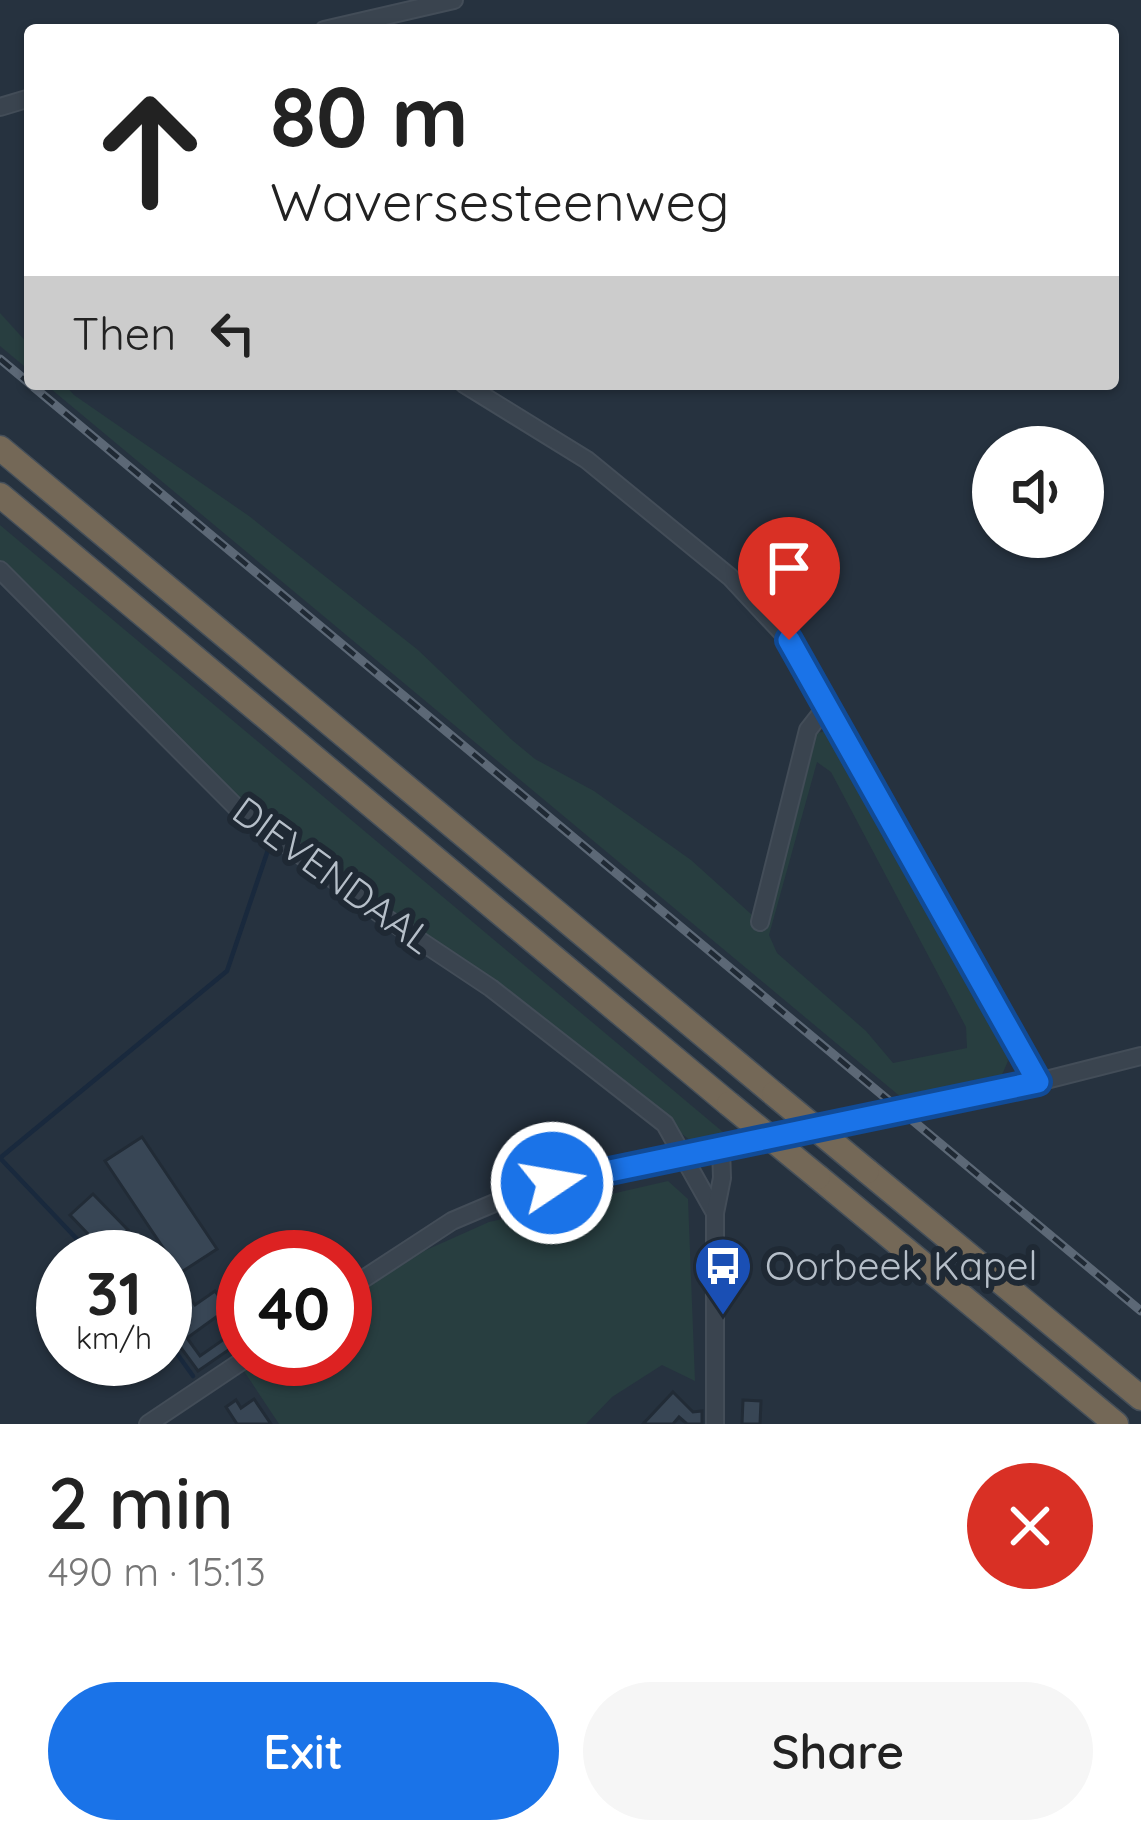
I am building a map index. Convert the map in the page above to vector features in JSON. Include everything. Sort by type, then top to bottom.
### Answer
[{"type":"highway","points":[[0,448],[1141,1398]]},
{"type":"highway","points":[[0,495],[1116,1424]]},
{"type":"street","points":[[350,24],[454,0]]},
{"type":"street","points":[[474,390],[578,453],[730,577],[789,640],[1038,1082]]},
{"type":"street","name":"DIEVENDAAL","points":[[0,570],[237,808],[510,1003],[665,1124],[715,1213]]},
{"type":"street","points":[[760,922],[808,730],[826,707]]},
{"type":"street","points":[[372,1274],[452,1222],[525,1190],[1141,1056]]},
{"type":"street","points":[[715,1424],[715,1213],[722,1178],[721,1148]]},
{"type":"street","points":[[148,1424],[216,1378]]},
{"type":"green space","points":[[0,313],[24,339],[24,366],[0,346]]},
{"type":"green space","points":[[52,390],[69,390],[249,516],[418,650],[535,759],[594,791],[691,860],[761,923],[813,734],[834,734],[1007,1048],[1008,1061],[1001,1077],[902,1098]],"holes":[[[817,762],[831,772],[966,1027],[967,1048],[893,1063],[866,1031],[777,953],[769,935]]]},
{"type":"green space","points":[[0,525],[723,1132],[694,1143],[248,809],[0,564]]},
{"type":"green space","points":[[668,1181],[688,1199],[695,1381],[662,1365],[612,1397],[586,1424],[279,1424],[254,1386],[372,1386],[372,1285],[424,1251],[489,1222]]},
{"type":"building","points":[[142,1137],[216,1250],[192,1265],[192,1230],[151,1230],[105,1161]]},
{"type":"building","points":[[93,1194],[128,1230],[84,1230],[70,1215]]},
{"type":"building","points":[[216,1292],[216,1317],[192,1334],[192,1301],[195,1305]]},
{"type":"building","points":[[192,1345],[200,1356],[216,1345],[216,1359],[198,1371],[192,1363]]},
{"type":"building","points":[[673,1392],[693,1412],[702,1411],[702,1424],[687,1424],[679,1417],[673,1424],[643,1424]]},
{"type":"building","points":[[254,1399],[271,1424],[237,1424],[226,1407],[236,1400],[241,1408]]},
{"type":"building","points":[[743,1400],[761,1401],[760,1424],[742,1424]]},
{"type":"waterway","points":[[68,1230],[0,1158],[227,971],[271,841]]},
{"type":"railway","points":[[0,359],[24,379]]},
{"type":"railway","points":[[37,390],[1141,1311]]},
{"type":"place","name":"Oorbeek Kapel","points":[[723,1317]]},
{"type":"route","points":[[552,1183],[1038,1082],[789,640]]}]
